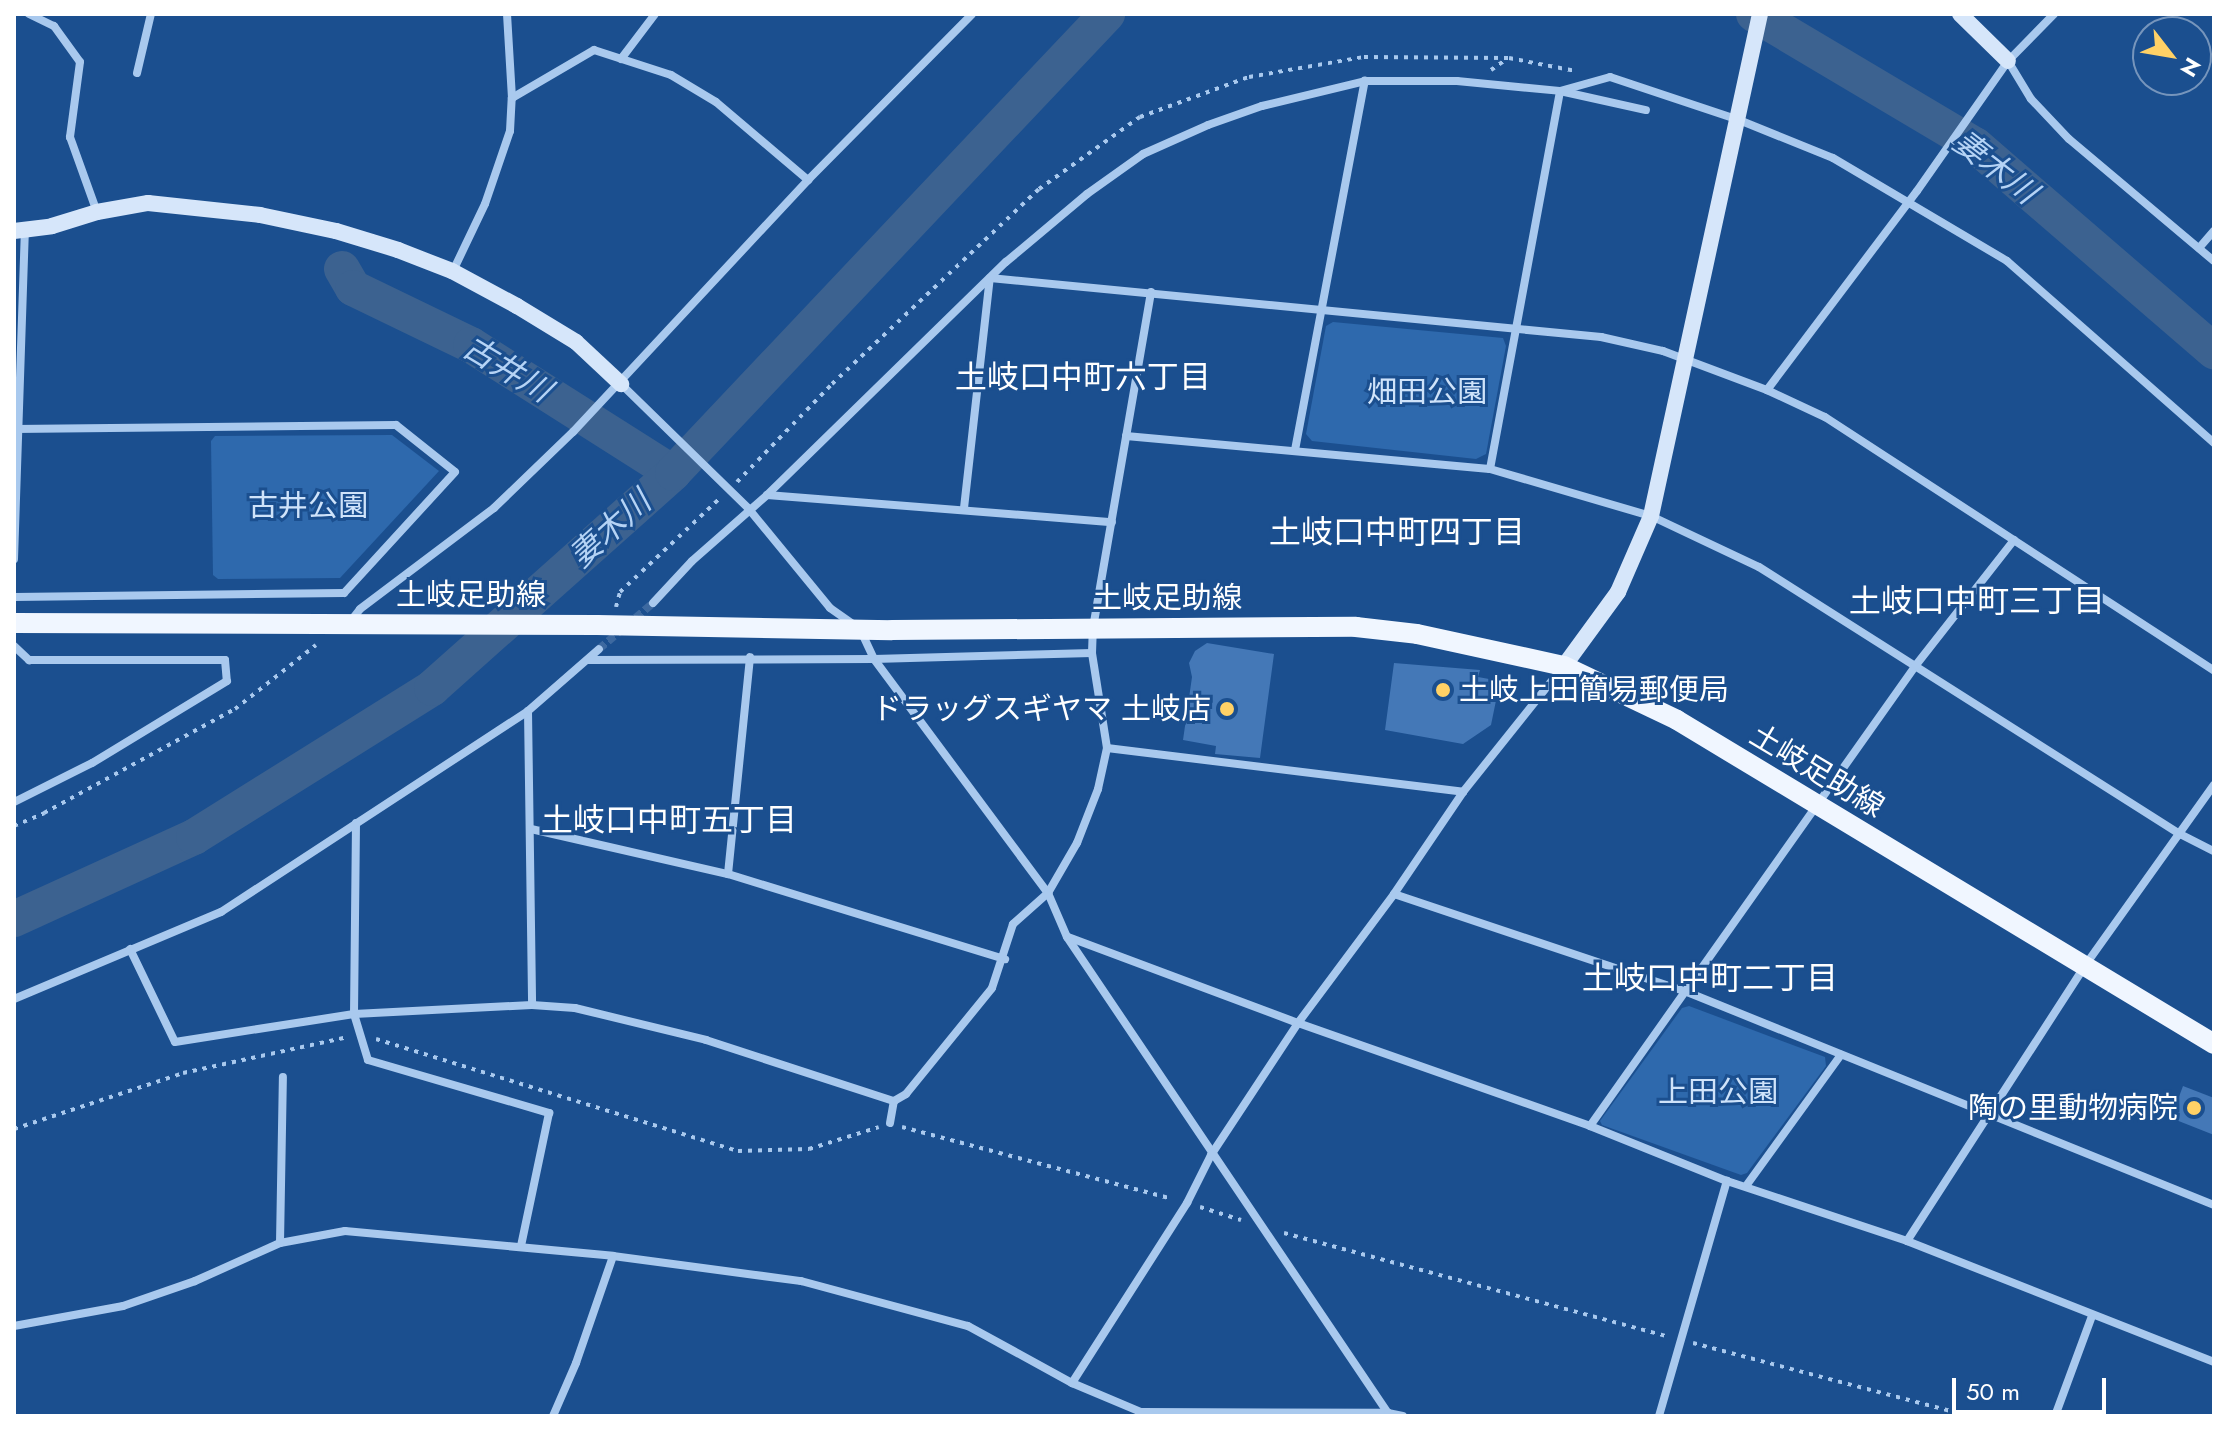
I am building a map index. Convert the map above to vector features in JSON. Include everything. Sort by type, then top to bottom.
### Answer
[{"type":"main road","name":"土岐足助線","points":[[14,623],[860,629],[1356,627],[1417,634],[1564,666],[1677,720],[2214,1044]]},
{"type":"street","points":[[29,14],[54,26],[80,62],[70,137],[97,212]]},
{"type":"street","points":[[137,73],[151,14]]},
{"type":"street","points":[[452,271],[489,192],[510,131],[512,98],[507,14]]},
{"type":"street","points":[[621,59],[655,14]]},
{"type":"street","points":[[355,626],[360,609],[494,508],[627,390],[808,180],[972,14]]},
{"type":"street","points":[[1072,1383],[1187,1203],[1211,1155],[1298,1023],[1394,894],[1463,792],[1564,666],[1618,592],[1651,516],[1760,14]]},
{"type":"street","points":[[1960,14],[2008,61],[2031,99],[2069,139],[2214,261]]},
{"type":"street","points":[[1767,390],[1909,202],[1995,78],[2054,14]]},
{"type":"street","points":[[512,98],[594,50],[671,75],[716,102],[808,180]]},
{"type":"street","points":[[1560,91],[1610,77],[1739,120],[1833,158],[2007,261],[2214,443]]},
{"type":"street","points":[[1295,450],[1365,81]]},
{"type":"street","points":[[653,603],[748,508],[767,495],[990,278],[1087,194],[1143,154],[1262,106],[1365,81],[1457,81],[1560,91],[1646,110]]},
{"type":"street","points":[[1490,469],[1560,91]]},
{"type":"street","points":[[14,559],[20,230],[52,226],[97,212],[148,203],[260,215],[386,246],[452,271],[576,342],[748,508],[830,608],[860,629],[874,659],[1048,893],[1067,937],[1211,1155],[1266,1228],[1388,1413]]},
{"type":"street","points":[[2199,248],[2214,231]]},
{"type":"street","points":[[990,278],[1601,337],[1663,351],[1767,390],[1825,417],[2214,671]]},
{"type":"street","points":[[964,508],[990,278]]},
{"type":"street","points":[[130,949],[175,1042],[354,1014],[532,1005],[575,1008],[706,1040],[894,1101],[906,1094],[983,999],[1005,959],[1013,924],[1048,893],[1089,817],[1107,748],[1092,653],[1093,628],[1151,292]]},
{"type":"street","points":[[14,597],[344,593],[455,472],[396,425],[16,429]]},
{"type":"street","points":[[1126,436],[1490,469],[1651,516],[1759,567],[2180,834],[2214,851]]},
{"type":"street","points":[[767,495],[964,508],[1112,522]]},
{"type":"street","points":[[1590,1126],[1687,992],[1815,804],[1916,665],[2014,540]]},
{"type":"street","points":[[14,646],[29,660],[225,660],[227,681],[92,763],[14,802]]},
{"type":"street","points":[[14,999],[221,912],[528,711],[599,649]]},
{"type":"street","points":[[587,660],[750,657],[874,659],[1092,653]]},
{"type":"street","points":[[728,874],[750,657]]},
{"type":"street","points":[[528,711],[532,1005]]},
{"type":"street","points":[[1107,748],[1463,792]]},
{"type":"street","points":[[1907,1241],[2084,967],[2214,785]]},
{"type":"street","points":[[356,823],[354,1014],[368,1060],[549,1113],[521,1246]]},
{"type":"street","points":[[531,829],[728,874],[1005,959]]},
{"type":"street","points":[[1394,894],[1687,992],[2214,1205]]},
{"type":"street","points":[[1067,937],[1590,1126],[1727,1181],[1907,1241],[2214,1362]]},
{"type":"street","points":[[1746,1186],[1841,1055]]},
{"type":"street","points":[[280,1243],[283,1077]]},
{"type":"street","points":[[890,1123],[894,1101]]},
{"type":"street","points":[[1659,1416],[1727,1181]]},
{"type":"street","points":[[14,1326],[91,1315],[123,1306],[195,1281],[280,1243],[345,1231],[613,1256],[801,1281],[968,1326],[1072,1383],[1141,1412],[1388,1413],[1403,1416]]},
{"type":"street","points":[[553,1416],[576,1363],[613,1256]]},
{"type":"street","points":[[2055,1416],[2092,1316]]},
{"type":"path","points":[[615,611],[620,592],[729,490],[832,384],[1039,189],[1140,117],[1249,77],[1364,57],[1509,58],[1610,77]]},
{"type":"path","points":[[14,826],[235,709],[321,641]]},
{"type":"path","points":[[14,1129],[183,1073],[361,1034],[738,1151],[809,1149],[890,1123],[1187,1203],[1266,1228],[1969,1416]]},
{"type":"green space","name":"畑田公園","points":[[1333,322],[1503,338],[1506,346],[1486,454],[1476,459],[1312,441],[1306,434],[1326,326]]},
{"type":"green space","name":"古井公園","points":[[392,435],[439,471],[340,578],[218,579],[213,575],[211,441],[215,436]]},
{"type":"green space","name":"上田公園","points":[[1689,1006],[1825,1057],[1826,1066],[1747,1173],[1741,1175],[1602,1125],[1600,1121],[1682,1008]]},
{"type":"building","name":"ドラッグスギヤマ 土岐店","points":[[1207,643],[1274,654],[1260,758],[1215,754],[1216,746],[1183,740],[1192,677],[1189,663],[1195,651]]},
{"type":"building","points":[[1394,663],[1480,670],[1478,677],[1500,681],[1491,725],[1463,744],[1385,730]]},
{"type":"building","name":"陶の里動物病院","points":[[2183,1086],[2214,1098],[2214,1135],[2171,1118]]},
{"type":"waterway","name":"妻木川","points":[[14,919],[194,837],[432,688],[673,473],[1107,14]]},
{"type":"waterway","name":"妻木川","points":[[1754,14],[1975,145],[2214,351]]},
{"type":"waterway","name":"古井川","points":[[342,269],[353,288],[471,345],[673,473]]},
{"type":"tunnel","points":[[599,649],[653,603]]},
{"type":"place","name":"土岐上田簡易郵便局","points":[[1443,690]]},
{"type":"place","name":"ドラッグスギヤマ 土岐店","points":[[1227,709]]},
{"type":"place","name":"陶の里動物病院","points":[[2194,1108]]},
{"type":"district","name":"土岐口中町六丁目","points":[[1083,377]]},
{"type":"district","name":"土岐口中町四丁目","points":[[1397,532]]},
{"type":"district","name":"土岐口中町三丁目","points":[[1977,601]]},
{"type":"district","name":"土岐口中町五丁目","points":[[669,820]]},
{"type":"district","name":"土岐口中町二丁目","points":[[1710,978]]}]
